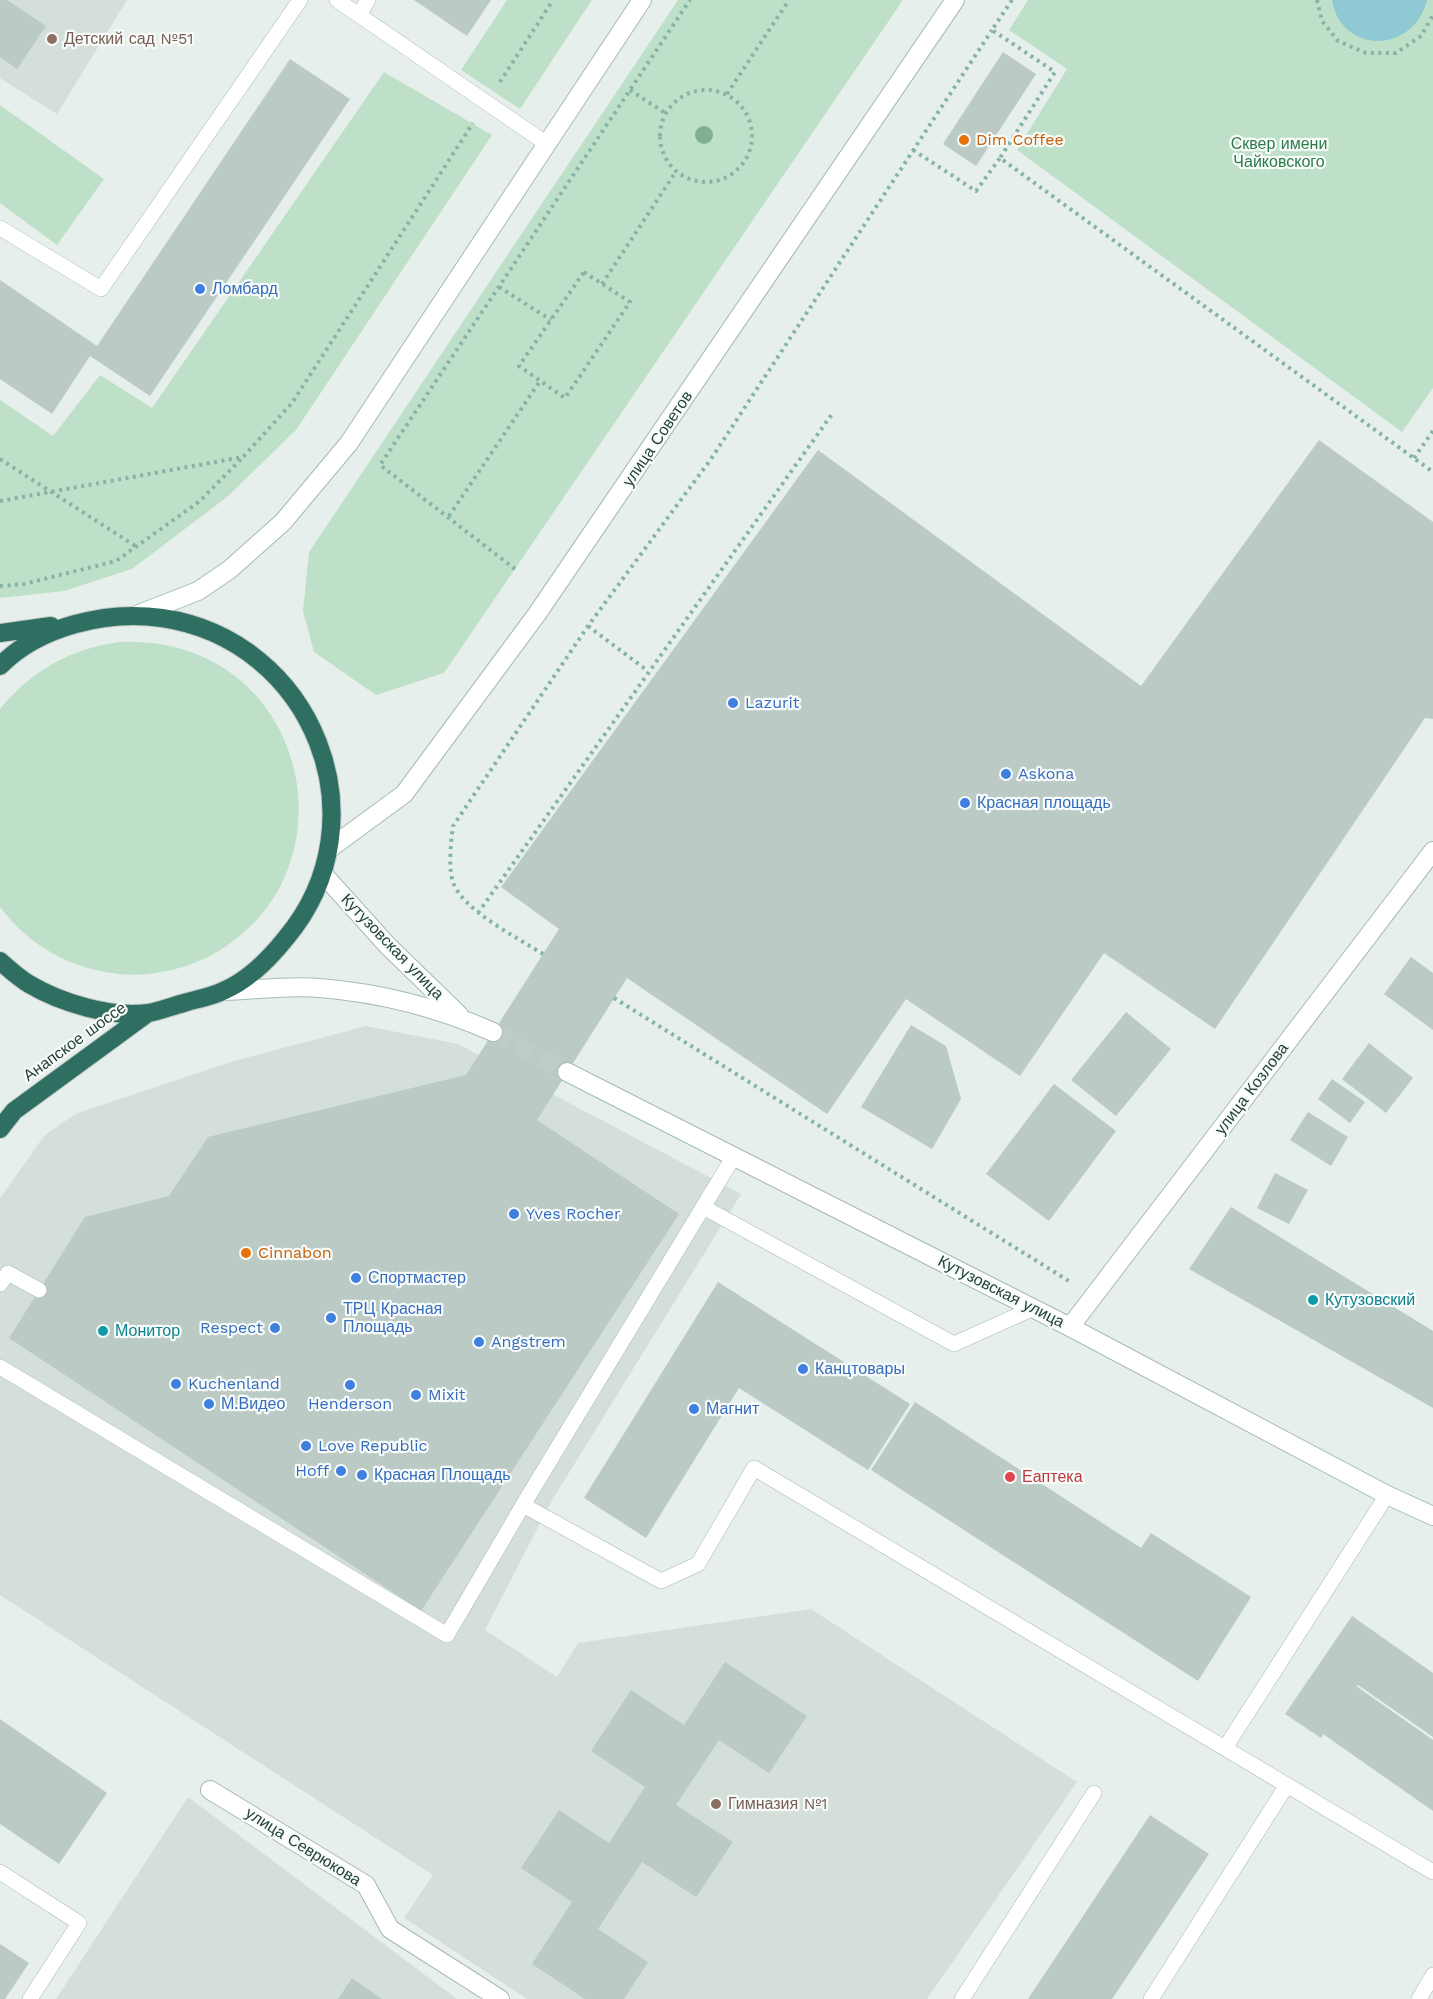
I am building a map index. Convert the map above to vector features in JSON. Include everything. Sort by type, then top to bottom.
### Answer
[{"type":"highway","points":[[0,633],[139,614],[187,621],[232,640],[271,670],[302,708],[322,752],[332,800],[329,849],[323,874],[300,921],[267,962],[224,991],[148,1013],[106,1012],[66,1002],[29,984],[0,961]]},
{"type":"highway","points":[[0,666],[39,638],[77,622]]},
{"type":"highway","name":"Анапское шоссе","points":[[0,1129],[14,1111],[148,1013]]},
{"type":"street","points":[[139,614],[198,591],[229,570],[284,522],[349,443],[642,0]]},
{"type":"street","name":"улица Советов","points":[[329,849],[404,794],[537,614],[903,80],[955,0]]},
{"type":"street","name":"улица Козлова","points":[[1070,1327],[1433,851]]},
{"type":"street","name":"Кутузовская улица","points":[[323,874],[388,946],[462,1018]]},
{"type":"street","name":"Кутузовская улица","points":[[224,991],[319,987],[401,1001],[462,1018],[493,1032]]},
{"type":"street","name":"Кутузовская улица","points":[[567,1072],[1035,1308],[1387,1495],[1433,1516]]},
{"type":"street","name":"улица Севрюкова","points":[[210,1790],[366,1885],[390,1929],[500,1999]]},
{"type":"lane","points":[[0,228],[101,289],[300,0]]},
{"type":"lane","points":[[337,0],[547,144]]},
{"type":"lane","points":[[359,15],[368,0]]},
{"type":"lane","points":[[0,1367],[447,1635],[734,1156]]},
{"type":"lane","points":[[702,1207],[954,1344],[1035,1308]]},
{"type":"lane","points":[[0,1284],[8,1273],[39,1290]]},
{"type":"lane","points":[[523,1505],[661,1581],[698,1564],[754,1468],[1433,1872]]},
{"type":"lane","points":[[1225,1748],[1387,1495]]},
{"type":"lane","points":[[1151,1999],[1287,1785]]},
{"type":"lane","points":[[962,1999],[1094,1793]]},
{"type":"lane","points":[[0,1872],[79,1923],[30,1999]]},
{"type":"lane","points":[[1419,1999],[1433,1975]]},
{"type":"path","points":[[0,586],[24,584],[116,561],[200,501],[243,457],[292,403],[553,0]]},
{"type":"path","points":[[515,568],[380,465],[690,0]]},
{"type":"path","points":[[727,94],[789,0]]},
{"type":"path","points":[[543,954],[478,913],[464,901],[452,882],[453,826],[588,626],[711,459],[1012,0]]},
{"type":"path","points":[[1317,0],[1322,21],[1338,41],[1366,53],[1396,53],[1421,36],[1433,15]]},
{"type":"path","points":[[913,150],[976,191],[1000,158],[1055,72],[992,30]]},
{"type":"path","points":[[698,89],[727,94],[742,106],[750,121],[753,131],[749,154],[740,168],[717,181],[701,182],[675,173],[667,162],[659,141],[661,121],[665,113],[674,101],[688,92],[698,89]]},
{"type":"path","points":[[630,90],[665,113]]},
{"type":"path","points":[[1000,158],[1433,472]]},
{"type":"path","points":[[602,284],[675,173]]},
{"type":"path","points":[[584,272],[630,302],[565,398],[519,366],[551,320],[584,272]]},
{"type":"path","points":[[499,286],[551,320]]},
{"type":"path","points":[[449,516],[540,381]]},
{"type":"path","points":[[478,913],[832,414]]},
{"type":"path","points":[[1414,458],[1433,431]]},
{"type":"path","points":[[0,501],[243,457]]},
{"type":"path","points":[[0,459],[138,547]]},
{"type":"path","points":[[588,626],[648,671]]},
{"type":"path","points":[[614,998],[1093,1296]]},
{"type":"shaded area","name":"Детский сад №51","points":[[0,0],[127,0],[57,114],[0,78]]},
{"type":"shaded area","points":[[366,1026],[458,1044],[741,1194],[551,1502],[485,1630],[557,1677],[578,1643],[811,1609],[1077,1782],[927,1999],[527,1999],[404,1918],[433,1875],[0,1595],[0,1198],[44,1136],[75,1114],[234,1061]]},
{"type":"shaded area","points":[[188,1797],[457,1999],[56,1999]]},
{"type":"green space","points":[[507,0],[592,0],[520,109],[461,70]]},
{"type":"green space","points":[[678,0],[903,0],[444,673],[376,695],[314,652],[303,611],[309,552]]},
{"type":"green space","name":"Сквер имени Чайковского","points":[[1028,0],[1433,0],[1433,388],[1402,432],[1017,150],[1067,69],[1009,30]]},
{"type":"green space","points":[[384,72],[492,135],[296,430],[227,497],[132,569],[64,591],[0,598],[0,400],[53,436],[100,375],[152,408]]},
{"type":"green space","points":[[0,105],[104,179],[57,245],[0,203]]},
{"type":"green space","points":[[119,642],[153,643],[186,650],[207,659],[236,677],[259,699],[278,726],[290,756],[297,788],[298,821],[293,854],[281,885],[259,917],[241,935],[208,957],[176,969],[142,974],[101,971],[68,961],[52,953],[24,933],[0,907],[0,709],[25,683],[53,664],[84,650]]},
{"type":"water","points":[[1332,0],[1427,0],[1420,18],[1408,31],[1394,38],[1378,41],[1363,38],[1349,31],[1338,18]]},
{"type":"building","points":[[0,0],[7,0],[46,26],[17,69],[0,57]]},
{"type":"building","points":[[414,0],[491,0],[467,36]]},
{"type":"building","points":[[1003,52],[1036,74],[976,166],[943,144]]},
{"type":"building","points":[[290,59],[350,99],[150,396],[90,356],[52,414],[0,379],[0,280],[97,346]]},
{"type":"building","name":"Красная площадь","points":[[1319,440],[1433,522],[1433,719],[1425,718],[1215,1029],[1104,953],[1020,1076],[906,999],[827,1114],[627,978],[537,1120],[679,1214],[421,1611],[9,1338],[85,1217],[169,1196],[208,1137],[466,1075],[559,929],[501,887],[818,450],[1141,686]]},
{"type":"building","points":[[1411,957],[1433,973],[1433,1030],[1384,994]]},
{"type":"building","points":[[1126,1012],[1171,1049],[1116,1116],[1071,1080]]},
{"type":"building","points":[[911,1025],[946,1046],[961,1099],[932,1149],[861,1107]]},
{"type":"building","points":[[1369,1043],[1413,1078],[1386,1113],[1342,1079]]},
{"type":"building","points":[[1332,1079],[1365,1102],[1350,1123],[1318,1099]]},
{"type":"building","points":[[1054,1084],[1116,1131],[1049,1221],[986,1174]]},
{"type":"building","points":[[1308,1112],[1348,1137],[1331,1166],[1290,1140]]},
{"type":"building","points":[[1275,1173],[1308,1190],[1289,1224],[1257,1208]]},
{"type":"building","name":"Кутузовский","points":[[1231,1207],[1433,1331],[1433,1408],[1189,1269]]},
{"type":"building","points":[[718,1282],[910,1404],[868,1470],[739,1388],[646,1538],[584,1498]]},
{"type":"building","points":[[915,1402],[1141,1548],[1151,1533],[1251,1597],[1198,1681],[871,1470]]},
{"type":"building","points":[[1352,1616],[1433,1673],[1433,1737],[1358,1685],[1356,1686],[1433,1740],[1433,1811],[1323,1734],[1321,1738],[1285,1714]]},
{"type":"building","points":[[725,1662],[807,1716],[769,1773],[719,1740],[676,1805],[733,1842],[696,1897],[642,1862],[598,1929],[648,1962],[624,1999],[585,1999],[532,1964],[572,1902],[521,1868],[559,1810],[609,1843],[645,1787],[591,1751],[631,1690],[684,1725]]},
{"type":"building","points":[[0,1719],[107,1793],[59,1864],[0,1824]]},
{"type":"building","points":[[1150,1815],[1209,1854],[1112,1999],[1028,1999]]},
{"type":"building","points":[[0,1944],[29,1963],[5,1999],[0,1999]]},
{"type":"building","points":[[352,1978],[382,1999],[338,1999]]},
{"type":"tunnel","points":[[493,1032],[567,1072]]},
{"type":"place","name":"Детский сад №51","points":[[52,39]]},
{"type":"place","name":"Dim Coffee","points":[[964,140]]},
{"type":"place","name":"Ломбард","points":[[200,289]]},
{"type":"place","name":"Lazurit","points":[[733,703]]},
{"type":"place","name":"Askona","points":[[1006,774]]},
{"type":"place","name":"Красная площадь","points":[[965,803]]},
{"type":"place","name":"Yves Rocher","points":[[514,1214]]},
{"type":"place","name":"Cinnabon","points":[[246,1253]]},
{"type":"place","name":"Спортмастер","points":[[356,1278]]},
{"type":"place","name":"Кутузовский","points":[[1313,1300]]},
{"type":"place","name":"ТРЦ Красная Площадь","points":[[331,1318]]},
{"type":"place","name":"Respect","points":[[275,1328]]},
{"type":"place","name":"Монитор","points":[[103,1331]]},
{"type":"place","name":"Angstrem","points":[[479,1342]]},
{"type":"place","name":"Канцтовары","points":[[803,1369]]},
{"type":"place","name":"Kuchenland","points":[[176,1384]]},
{"type":"place","name":"Henderson","points":[[350,1385]]},
{"type":"place","name":"Mixit","points":[[416,1395]]},
{"type":"place","name":"М.Видео","points":[[209,1404]]},
{"type":"place","name":"Магнит","points":[[694,1409]]},
{"type":"place","name":"Love Republic","points":[[306,1446]]},
{"type":"place","name":"Hoff","points":[[341,1471]]},
{"type":"place","name":"Красная Площадь","points":[[362,1475]]},
{"type":"place","name":"Еаптека","points":[[1010,1477]]},
{"type":"place","name":"Гимназия №1","points":[[716,1804]]}]
